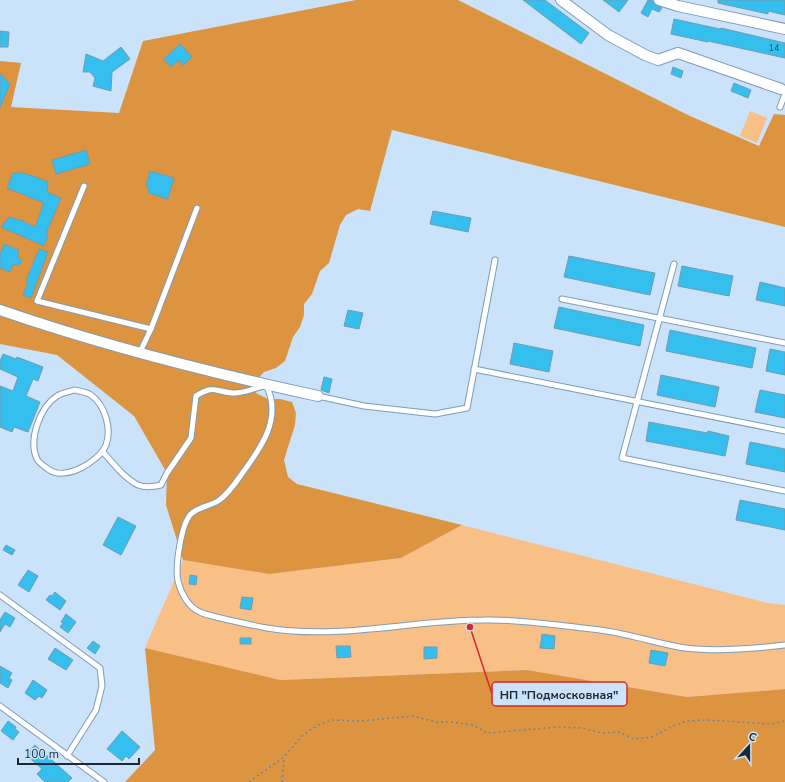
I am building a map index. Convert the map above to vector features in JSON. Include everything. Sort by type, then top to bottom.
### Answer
[{"type":"street","points":[[561,0],[608,35],[645,55],[658,60],[678,53],[783,92]]},
{"type":"street","points":[[659,0],[785,29]]},
{"type":"street","points":[[0,310],[40,324],[139,354],[318,396]]},
{"type":"lane","points":[[780,107],[783,92]]},
{"type":"lane","points":[[84,186],[37,301],[151,329]]},
{"type":"lane","points":[[139,354],[151,329],[197,208]]},
{"type":"lane","points":[[318,396],[364,406],[435,414],[467,408],[495,260]]},
{"type":"lane","points":[[674,264],[622,458],[785,491]]},
{"type":"lane","points":[[562,299],[785,343]]},
{"type":"lane","points":[[474,369],[785,431]]},
{"type":"lane","points":[[103,452],[126,476],[139,485],[150,487],[161,485],[167,473],[191,438],[196,396],[205,391],[215,389],[232,393],[246,392],[266,385],[271,394],[273,405],[271,424],[254,458],[231,488],[218,500],[191,514],[186,522],[178,556],[178,580],[187,601],[198,612],[232,621],[270,628],[317,632],[395,627],[424,623],[485,620],[546,624],[619,633],[687,648],[734,650],[785,645]]},
{"type":"lane","points":[[74,390],[91,395],[97,400],[103,410],[108,429],[107,444],[103,452],[79,469],[67,474],[50,471],[37,459],[34,440],[38,420],[50,402],[57,395],[74,390]]},
{"type":"lane","points":[[0,595],[100,668],[102,686],[96,710],[66,756]]},
{"type":"lane","points":[[0,706],[66,756],[104,782]]},
{"type":"path","points":[[249,782],[284,757],[303,735],[318,724],[333,720],[362,721],[414,716],[436,722],[451,722],[473,725],[487,733],[558,727],[582,728],[602,733],[619,732],[634,739],[652,737],[686,721],[707,720],[770,724],[785,721]]},
{"type":"path","points":[[282,782],[284,757]]},
{"type":"shaded area","points":[[356,0],[458,0],[690,116],[759,146],[774,114],[785,115],[785,227],[392,130],[370,211],[358,209],[346,215],[340,225],[329,263],[320,271],[312,294],[304,304],[304,315],[300,327],[293,337],[285,361],[276,368],[264,372],[256,381],[256,393],[268,399],[280,399],[292,402],[296,413],[295,425],[284,460],[288,477],[297,484],[462,525],[401,558],[269,574],[183,560],[166,505],[167,473],[134,416],[57,355],[0,344],[0,61],[21,63],[11,107],[119,113],[143,41]]},
{"type":"shaded area","points":[[750,111],[767,118],[757,143],[740,136]]},
{"type":"shaded area","points":[[462,525],[768,603],[785,605],[785,689],[687,697],[527,670],[279,680],[145,648],[183,560],[269,574],[401,558]]},
{"type":"shaded area","points":[[145,648],[280,680],[527,670],[687,697],[785,689],[785,782],[125,782],[155,750]]},
{"type":"building","points":[[523,0],[545,0],[589,33],[581,44]]},
{"type":"building","points":[[603,0],[628,0],[619,12]]},
{"type":"building","points":[[648,0],[653,1],[655,5],[662,8],[659,12],[652,9],[648,17],[641,13]]},
{"type":"building","points":[[718,0],[785,0],[785,15],[768,11],[768,14],[718,3]]},
{"type":"building","points":[[674,19],[785,43],[785,58],[671,34]]},
{"type":"building","points":[[0,31],[9,32],[8,47],[0,47]]},
{"type":"building","points":[[180,44],[192,57],[183,65],[179,60],[171,67],[164,59]]},
{"type":"building","points":[[121,47],[130,59],[112,72],[111,91],[93,86],[95,78],[90,72],[83,72],[86,54],[103,61]]},
{"type":"building","points":[[673,67],[683,71],[681,78],[671,74]]},
{"type":"building","points":[[0,73],[10,84],[0,108]]},
{"type":"building","points":[[734,83],[751,90],[748,98],[731,91]]},
{"type":"building","points":[[86,150],[90,164],[56,174],[52,160]]},
{"type":"building","points":[[150,171],[174,178],[168,199],[148,193],[149,187],[146,186]]},
{"type":"building","points":[[13,173],[22,173],[48,182],[47,192],[61,198],[46,234],[48,236],[44,246],[1,227],[9,217],[23,221],[35,227],[44,203],[7,188]]},
{"type":"building","points":[[433,211],[471,218],[468,232],[430,224]]},
{"type":"building","points":[[4,244],[19,250],[17,257],[22,259],[19,266],[13,264],[10,272],[0,268],[0,254]]},
{"type":"building","points":[[39,249],[48,252],[31,298],[23,295],[28,282],[26,281]]},
{"type":"building","points":[[569,256],[655,273],[650,295],[564,277]]},
{"type":"building","points":[[682,266],[733,276],[729,296],[678,286]]},
{"type":"building","points":[[760,282],[785,288],[785,306],[756,300]]},
{"type":"building","points":[[559,307],[644,325],[640,346],[554,328]]},
{"type":"building","points":[[348,310],[363,313],[359,329],[344,326]]},
{"type":"building","points":[[670,330],[756,348],[752,368],[666,351]]},
{"type":"building","points":[[514,343],[553,351],[549,372],[510,364]]},
{"type":"building","points":[[770,349],[785,352],[785,375],[766,371]]},
{"type":"building","points":[[3,354],[16,359],[17,357],[43,367],[38,381],[33,379],[26,396],[40,402],[28,432],[14,427],[12,432],[0,427],[0,386],[13,391],[18,377],[0,369],[0,361]]},
{"type":"building","points":[[661,375],[719,387],[715,407],[657,395]]},
{"type":"building","points":[[324,377],[332,379],[329,393],[321,390]]},
{"type":"building","points":[[760,390],[785,395],[785,418],[755,412]]},
{"type":"building","points":[[649,422],[707,433],[708,431],[729,436],[725,456],[646,441]]},
{"type":"building","points":[[750,442],[785,449],[785,472],[746,464]]},
{"type":"building","points":[[740,500],[785,509],[785,530],[736,520]]},
{"type":"building","points":[[118,517],[136,526],[121,555],[103,545]]},
{"type":"building","points":[[6,545],[15,550],[12,555],[3,550]]},
{"type":"building","points":[[28,570],[38,576],[29,592],[18,585]]},
{"type":"building","points":[[190,575],[197,576],[196,585],[189,584]]},
{"type":"building","points":[[55,592],[66,601],[60,610],[46,600]]},
{"type":"building","points":[[242,597],[253,598],[251,610],[240,608]]},
{"type":"building","points":[[5,612],[15,618],[10,627],[5,624],[0,632],[0,620]]},
{"type":"building","points":[[66,614],[76,622],[68,633],[60,627]]},
{"type":"building","points":[[542,634],[555,636],[554,649],[540,648]]},
{"type":"building","points":[[240,638],[251,638],[251,644],[240,644]]},
{"type":"building","points":[[93,641],[100,646],[95,654],[87,648]]},
{"type":"building","points":[[336,646],[350,646],[351,657],[337,658]]},
{"type":"building","points":[[424,647],[437,647],[437,658],[424,659]]},
{"type":"building","points":[[55,648],[73,660],[66,670],[48,659]]},
{"type":"building","points":[[651,650],[668,653],[665,666],[649,663]]},
{"type":"building","points":[[0,666],[12,673],[9,678],[12,680],[8,688],[0,683]]},
{"type":"building","points":[[33,680],[47,690],[42,698],[39,696],[35,700],[25,693]]},
{"type":"building","points":[[8,721],[16,727],[15,729],[19,732],[13,740],[1,731]]},
{"type":"building","points":[[122,731],[140,747],[129,759],[126,756],[122,761],[107,749]]},
{"type":"building","points":[[35,745],[72,778],[68,782],[45,782],[37,774],[42,769],[26,755]]},
{"type":"place","name":"НП \"Подмосковная\"","points":[[470,627]]}]
